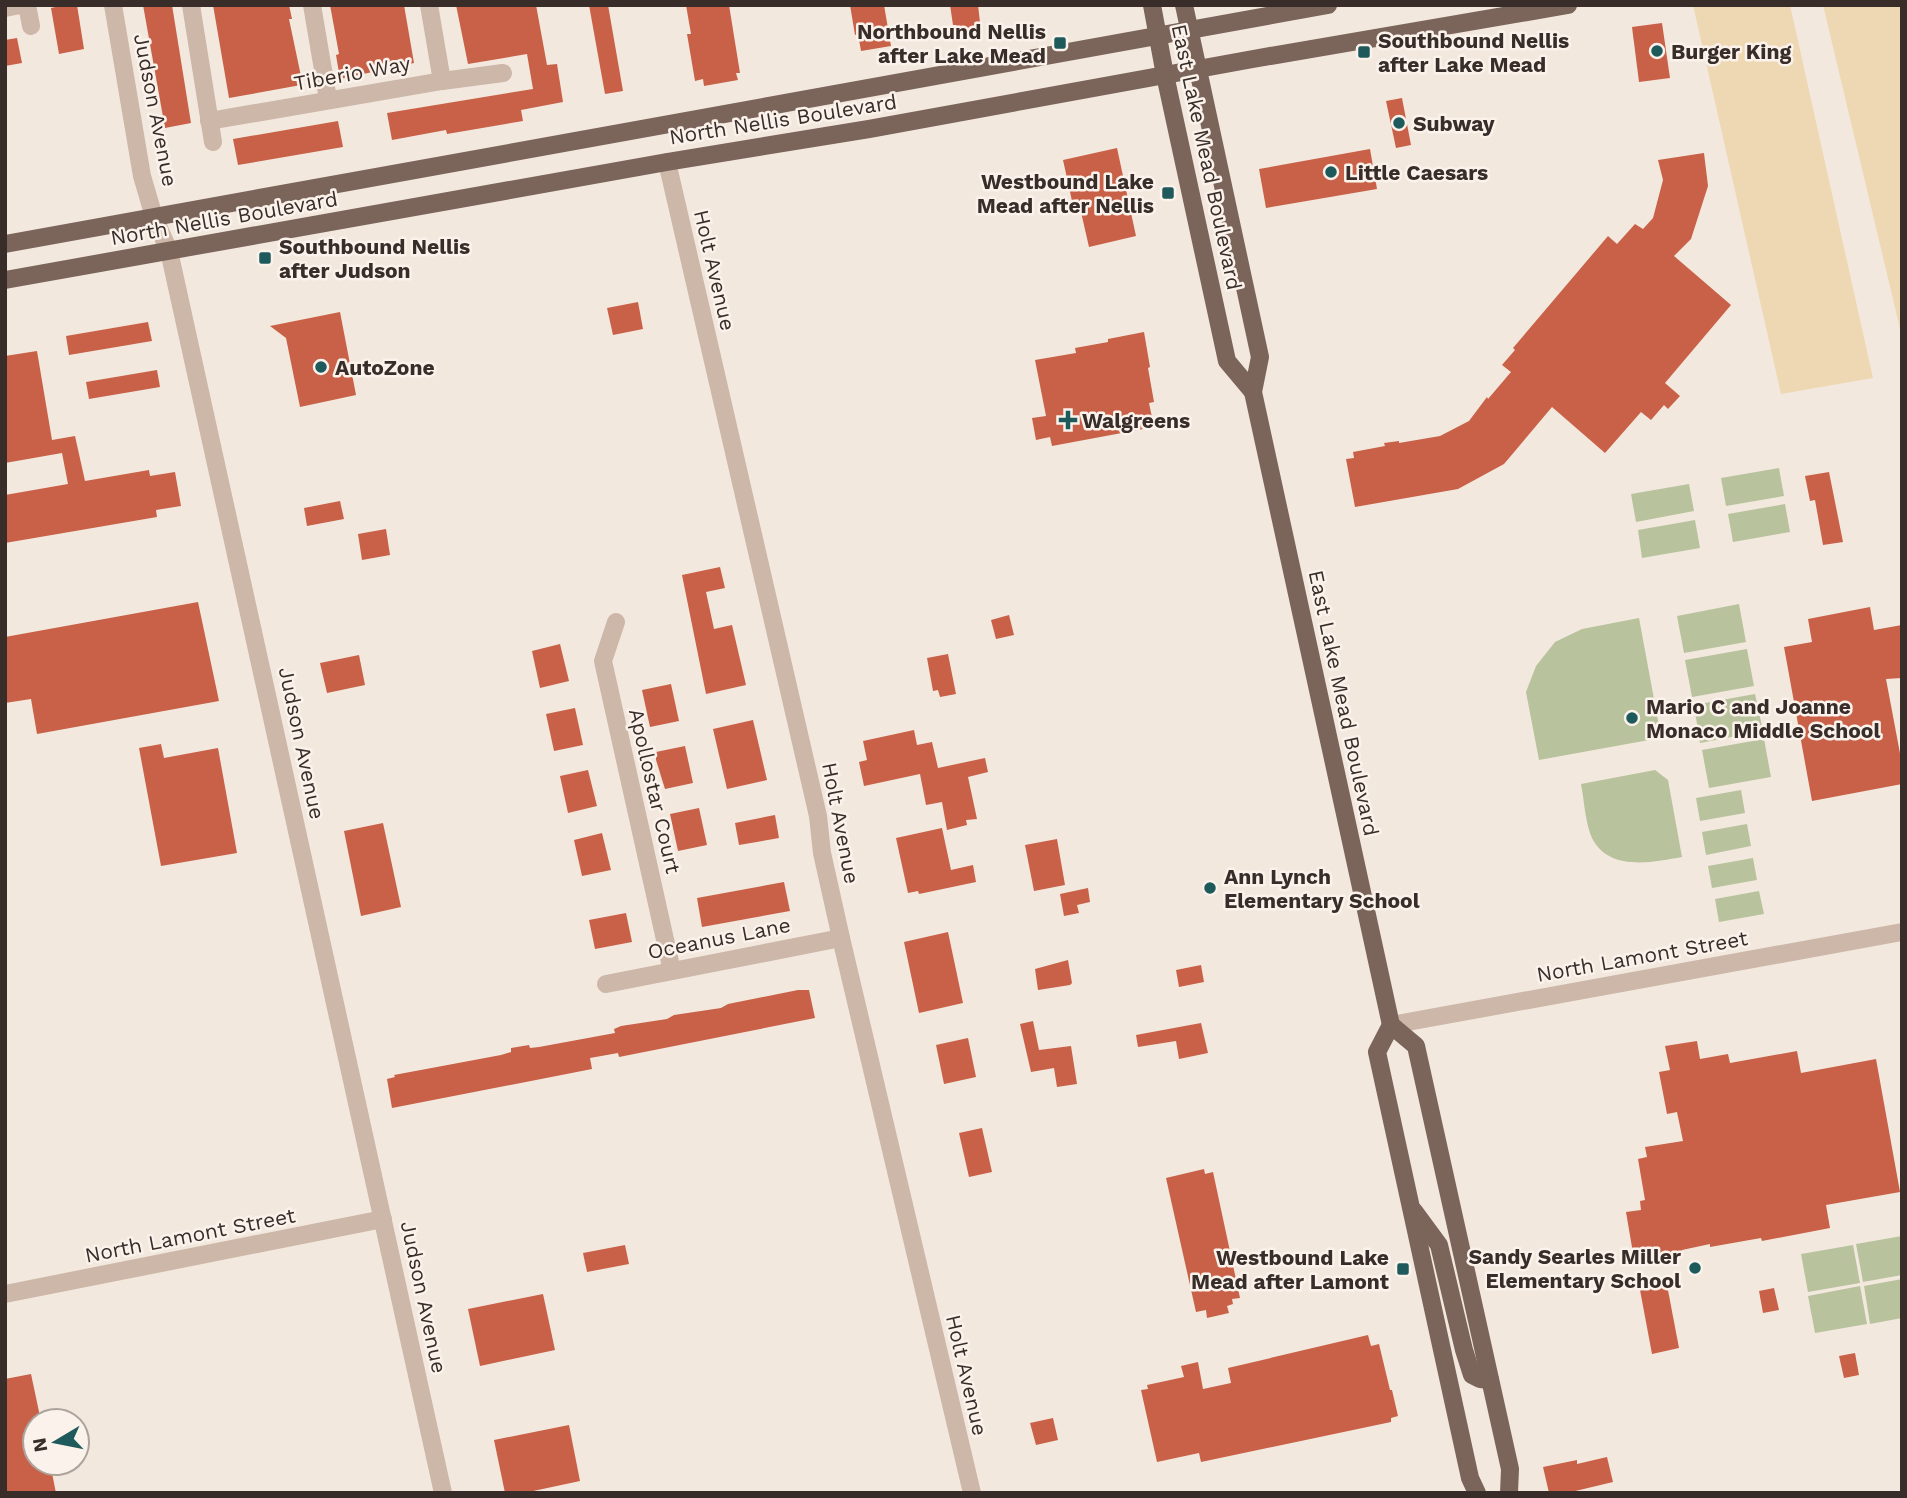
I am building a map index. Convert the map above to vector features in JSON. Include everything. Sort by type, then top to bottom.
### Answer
[{"type":"main road","name":"East Lake Mead Boulevard","points":[[1152,5],[1227,361],[1253,392]]},
{"type":"main road","name":"East Lake Mead Boulevard","points":[[1184,5],[1260,357],[1253,392],[1391,1025]]},
{"type":"main road","name":"North Nellis Boulevard","points":[[5,244],[1328,5]]},
{"type":"main road","name":"North Nellis Boulevard","points":[[5,280],[1569,5]]},
{"type":"main road","points":[[1478,1493],[1470,1478],[1377,1052],[1391,1025],[1416,1046],[1510,1469],[1509,1493]]},
{"type":"main road","points":[[1410,1205],[1439,1245],[1472,1375],[1490,1380]]},
{"type":"street","points":[[5,8],[20,5]]},
{"type":"street","points":[[27,5],[32,26]]},
{"type":"street","name":"Judson Avenue","points":[[113,5],[142,176],[169,251],[443,1493]]},
{"type":"street","points":[[191,5],[213,142]]},
{"type":"street","points":[[312,5],[328,99]]},
{"type":"street","points":[[429,5],[442,80]]},
{"type":"street","name":"Tiberio Way","points":[[209,121],[442,80],[503,74]]},
{"type":"street","name":"Holt Avenue","points":[[667,162],[818,816],[822,853],[841,937],[972,1493]]},
{"type":"street","name":"Apollostar Court","points":[[616,622],[603,661],[672,971]]},
{"type":"street","name":"North Lamont Street","points":[[1391,1025],[1902,932]]},
{"type":"street","name":"Oceanus Lane","points":[[606,984],[841,937]]},
{"type":"street","name":"North Lamont Street","points":[[5,1294],[383,1219]]},
{"type":"green space","points":[[1779,468],[1784,496],[1726,506],[1721,478]]},
{"type":"green space","points":[[1689,484],[1694,511],[1636,522],[1631,494]]},
{"type":"green space","points":[[1785,504],[1790,532],[1733,542],[1728,514]]},
{"type":"green space","points":[[1695,520],[1700,548],[1642,558],[1638,530]]},
{"type":"green space","points":[[1739,604],[1746,642],[1684,653],[1677,616]]},
{"type":"green space","points":[[1639,618],[1659,726],[1649,740],[1539,760],[1526,692],[1536,666],[1555,642],[1582,629]]},
{"type":"green space","points":[[1747,649],[1754,686],[1692,697],[1685,660]]},
{"type":"green space","points":[[1755,694],[1763,731],[1700,743],[1694,705]]},
{"type":"green space","points":[[1764,739],[1771,777],[1709,788],[1702,750]]},
{"type":"green space","points":[[1655,770],[1668,780],[1682,857],[1629,862],[1606,854],[1590,833],[1581,784]]},
{"type":"green space","points":[[1741,790],[1745,813],[1700,821],[1696,798]]},
{"type":"green space","points":[[1747,824],[1751,846],[1706,855],[1702,832]]},
{"type":"green space","points":[[1753,858],[1757,880],[1712,888],[1708,866]]},
{"type":"green space","points":[[1759,891],[1764,914],[1719,922],[1715,899]]},
{"type":"green space","points":[[1902,1236],[1902,1275],[1863,1282],[1856,1244]]},
{"type":"green space","points":[[1853,1245],[1860,1283],[1808,1292],[1801,1254]]},
{"type":"green space","points":[[1902,1279],[1902,1318],[1870,1324],[1864,1286]]},
{"type":"green space","points":[[1860,1286],[1867,1324],[1815,1333],[1808,1296]]},
{"type":"sand","points":[[1693,5],[1790,5],[1873,378],[1781,394]]},
{"type":"sand","points":[[1823,5],[1902,5],[1902,337]]},
{"type":"building","points":[[77,5],[84,49],[59,54],[51,8]]},
{"type":"building","points":[[143,5],[172,5],[191,123],[165,128]]},
{"type":"building","points":[[213,5],[289,5],[301,85],[229,98]]},
{"type":"building","points":[[330,5],[404,5],[414,63],[340,79],[336,55],[339,54]]},
{"type":"building","points":[[456,5],[536,5],[547,65],[557,64],[563,102],[521,110],[523,121],[447,134],[446,130],[392,140],[387,113],[533,89],[527,54],[468,64]]},
{"type":"building","points":[[589,5],[608,5],[623,91],[605,94]]},
{"type":"building","points":[[686,5],[729,5],[740,73],[736,73],[738,80],[704,86],[703,79],[695,81],[687,34],[691,34]]},
{"type":"building","points":[[850,5],[884,5],[891,46],[861,51],[858,34],[855,35]]},
{"type":"building","points":[[950,5],[978,5],[981,31],[958,35],[956,25],[953,25]]},
{"type":"building","points":[[1662,23],[1670,78],[1639,82],[1632,27]]},
{"type":"building","points":[[17,38],[22,63],[5,66],[5,40]]},
{"type":"building","name":"Subway","points":[[1402,98],[1411,145],[1396,148],[1386,101]]},
{"type":"building","points":[[338,121],[343,147],[238,165],[233,139]]},
{"type":"building","points":[[1117,148],[1136,236],[1089,247],[1078,199],[1072,201],[1063,160]]},
{"type":"building","points":[[1370,149],[1377,189],[1266,208],[1259,169]]},
{"type":"building","points":[[1704,153],[1708,186],[1691,239],[1674,256],[1731,305],[1665,383],[1680,396],[1668,409],[1664,405],[1651,420],[1641,412],[1605,453],[1552,407],[1504,464],[1458,489],[1355,507],[1346,459],[1354,458],[1353,452],[1385,446],[1384,443],[1440,436],[1469,421],[1511,372],[1502,365],[1515,350],[1513,348],[1608,236],[1617,244],[1635,224],[1643,229],[1653,218],[1663,180],[1658,160]]},
{"type":"building","points":[[638,302],[643,329],[613,335],[607,308]]},
{"type":"building","name":"AutoZone","points":[[340,312],[356,395],[300,407],[286,338],[270,326]]},
{"type":"building","points":[[148,322],[152,341],[69,355],[66,336]]},
{"type":"building","name":"Walgreens","points":[[1144,332],[1154,402],[1149,403],[1154,427],[1052,446],[1050,437],[1036,440],[1032,418],[1046,416],[1035,360],[1076,353],[1075,348]]},
{"type":"building","points":[[37,351],[52,440],[75,436],[85,481],[149,470],[150,476],[175,472],[181,506],[156,510],[157,517],[5,543],[5,495],[68,484],[62,453],[5,463],[5,356]]},
{"type":"building","points":[[157,370],[160,387],[89,399],[86,382]]},
{"type":"building","points":[[1829,472],[1843,542],[1823,545],[1815,500],[1810,501],[1805,476]]},
{"type":"building","points":[[340,501],[344,519],[307,526],[304,508]]},
{"type":"building","points":[[386,529],[390,555],[362,560],[358,534]]},
{"type":"building","points":[[720,567],[725,588],[706,592],[714,629],[732,625],[746,685],[706,694],[682,575]]},
{"type":"building","points":[[198,602],[219,701],[37,734],[31,699],[5,703],[5,637]]},
{"type":"building","points":[[1870,607],[1874,630],[1902,625],[1902,678],[1886,679],[1902,764],[1902,784],[1812,801],[1784,647],[1812,642],[1808,619]]},
{"type":"building","points":[[1009,615],[1014,635],[996,639],[991,620]]},
{"type":"building","points":[[560,644],[569,681],[540,688],[532,651]]},
{"type":"building","points":[[948,654],[956,694],[940,697],[938,690],[933,691],[927,658]]},
{"type":"building","points":[[359,655],[365,685],[327,693],[320,663]]},
{"type":"building","points":[[671,684],[679,721],[650,727],[642,690]]},
{"type":"building","points":[[575,708],[583,745],[554,751],[546,714]]},
{"type":"building","points":[[753,720],[767,780],[727,789],[713,729]]},
{"type":"building","points":[[914,730],[917,745],[932,742],[938,768],[985,758],[988,772],[968,777],[977,819],[966,820],[967,825],[947,830],[942,802],[926,805],[920,774],[864,786],[859,762],[867,760],[863,741]]},
{"type":"building","points":[[161,744],[164,758],[218,748],[237,853],[161,866],[139,748]]},
{"type":"building","points":[[685,746],[693,783],[665,789],[656,752]]},
{"type":"building","points":[[588,770],[597,806],[568,813],[560,776]]},
{"type":"building","points":[[699,808],[707,845],[678,851],[670,814]]},
{"type":"building","points":[[775,815],[779,838],[739,845],[735,823]]},
{"type":"building","points":[[383,823],[401,907],[361,916],[344,831]]},
{"type":"building","points":[[942,828],[951,870],[973,865],[976,882],[919,894],[918,891],[908,893],[896,838]]},
{"type":"building","points":[[602,833],[611,870],[582,876],[574,840]]},
{"type":"building","points":[[1057,839],[1065,885],[1034,891],[1025,845]]},
{"type":"building","points":[[784,882],[790,911],[702,927],[697,898]]},
{"type":"building","points":[[1088,888],[1090,902],[1077,905],[1079,913],[1064,916],[1060,894]]},
{"type":"building","points":[[626,913],[632,942],[595,949],[589,920]]},
{"type":"building","points":[[948,932],[963,1003],[919,1013],[904,942]]},
{"type":"building","points":[[1068,960],[1072,983],[1070,985],[1038,990],[1035,969]]},
{"type":"building","points":[[1201,965],[1204,982],[1179,987],[1176,970]]},
{"type":"building","points":[[809,990],[815,1018],[619,1057],[618,1053],[590,1058],[592,1069],[392,1108],[387,1079],[395,1077],[394,1075],[501,1055],[511,1052],[511,1048],[529,1045],[530,1048],[539,1047],[615,1033],[614,1029],[621,1026],[667,1019],[674,1015],[721,1008],[728,1004]]},
{"type":"building","points":[[1033,1021],[1039,1050],[1071,1046],[1077,1084],[1057,1087],[1054,1068],[1031,1072],[1020,1024]]},
{"type":"building","points":[[1201,1023],[1208,1053],[1179,1059],[1176,1041],[1138,1047],[1136,1035]]},
{"type":"building","points":[[968,1038],[976,1077],[944,1084],[936,1045]]},
{"type":"building","points":[[1697,1041],[1700,1059],[1728,1054],[1730,1063],[1797,1051],[1801,1073],[1876,1059],[1900,1192],[1826,1205],[1830,1228],[1762,1241],[1761,1238],[1710,1247],[1710,1244],[1682,1250],[1683,1255],[1660,1259],[1659,1255],[1634,1259],[1626,1212],[1641,1210],[1640,1201],[1645,1200],[1638,1159],[1647,1157],[1645,1147],[1683,1141],[1677,1112],[1667,1114],[1659,1072],[1670,1070],[1665,1046]]},
{"type":"building","points":[[982,1128],[992,1172],[969,1177],[959,1133]]},
{"type":"building","points":[[1204,1169],[1205,1174],[1213,1172],[1240,1298],[1232,1299],[1233,1304],[1227,1306],[1229,1313],[1207,1318],[1206,1310],[1196,1312],[1166,1178]]},
{"type":"building","points":[[625,1245],[629,1264],[587,1272],[583,1253]]},
{"type":"building","points":[[1667,1285],[1679,1348],[1652,1354],[1640,1290]]},
{"type":"building","points":[[1774,1288],[1779,1310],[1763,1313],[1759,1291]]},
{"type":"building","points":[[543,1294],[555,1350],[480,1366],[468,1309]]},
{"type":"building","points":[[1368,1335],[1371,1346],[1379,1344],[1392,1390],[1398,1416],[1391,1418],[1391,1422],[1201,1462],[1199,1453],[1157,1462],[1141,1390],[1148,1389],[1147,1385],[1184,1377],[1181,1366],[1198,1362],[1203,1389],[1231,1383],[1228,1368]]},
{"type":"building","points":[[1855,1353],[1859,1375],[1844,1378],[1839,1356]]},
{"type":"building","points":[[31,1374],[38,1407],[21,1407],[21,1477],[53,1477],[56,1493],[5,1493],[5,1379]]},
{"type":"building","points":[[1053,1418],[1058,1440],[1036,1445],[1030,1423]]},
{"type":"building","points":[[569,1425],[580,1481],[524,1493],[505,1493],[494,1440]]},
{"type":"building","points":[[1607,1457],[1613,1482],[1567,1493],[1549,1493],[1543,1467],[1577,1460],[1577,1464]]},
{"type":"place","name":"Northbound Nellis after Lake Mead","points":[[1060,43]]},
{"type":"place","name":"Burger King","points":[[1657,51]]},
{"type":"place","name":"Southbound Nellis after Lake Mead","points":[[1364,52]]},
{"type":"place","name":"Subway","points":[[1399,123]]},
{"type":"place","name":"Little Caesars","points":[[1331,172]]},
{"type":"place","name":"Westbound Lake Mead after Nellis","points":[[1168,193]]},
{"type":"place","name":"Southbound Nellis after Judson","points":[[265,258]]},
{"type":"place","name":"AutoZone","points":[[321,367]]},
{"type":"place","name":"Walgreens","points":[[1068,420]]},
{"type":"place","name":"Mario C and Joanne Monaco Middle School","points":[[1632,718]]},
{"type":"place","name":"Ann Lynch Elementary School","points":[[1210,888]]},
{"type":"place","name":"Sandy Searles Miller Elementary School","points":[[1695,1268]]},
{"type":"place","name":"Westbound Lake Mead after Lamont","points":[[1403,1269]]}]
